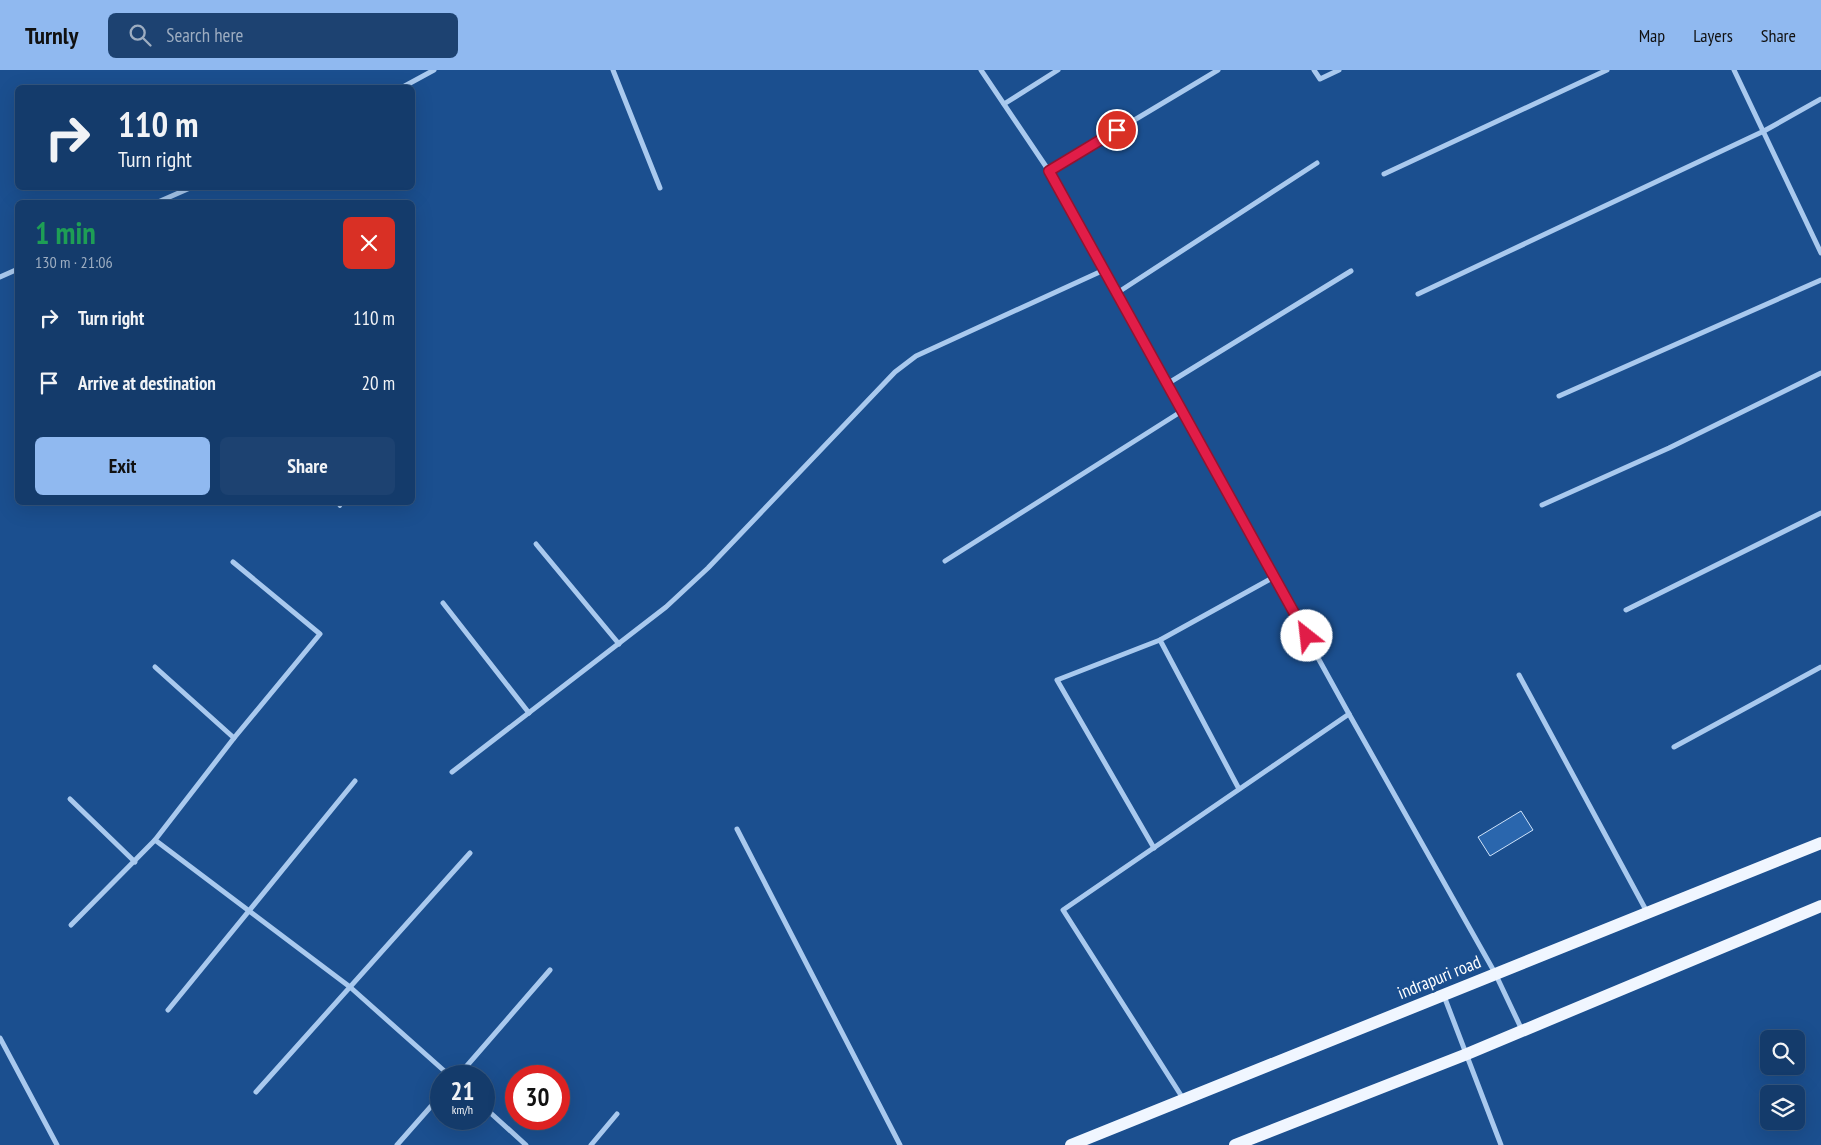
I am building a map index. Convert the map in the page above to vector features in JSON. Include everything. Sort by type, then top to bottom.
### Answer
[{"type":"main road","name":"indrapuri road","points":[[1071,1145],[1185,1101],[1495,973],[1821,843]]},
{"type":"main road","points":[[1235,1145],[1466,1054],[1821,906]]},
{"type":"street","points":[[406,85],[434,70]]},
{"type":"street","points":[[613,70],[660,188]]},
{"type":"street","points":[[981,70],[1049,171],[1349,714],[1495,973],[1522,1031]]},
{"type":"street","points":[[1004,104],[1058,70]]},
{"type":"street","points":[[1049,171],[1218,70]]},
{"type":"street","points":[[1314,70],[1320,79],[1339,70]]},
{"type":"street","points":[[1384,174],[1607,70]]},
{"type":"street","points":[[1734,70],[1821,253]]},
{"type":"street","points":[[1418,294],[1764,131],[1821,99]]},
{"type":"street","points":[[1117,293],[1317,163]]},
{"type":"street","points":[[163,200],[185,190]]},
{"type":"street","points":[[0,277],[15,270]]},
{"type":"street","points":[[452,772],[666,607],[708,568],[895,372],[916,356],[1104,270]]},
{"type":"street","points":[[1167,384],[1351,270]]},
{"type":"street","points":[[1559,396],[1821,280]]},
{"type":"street","points":[[1542,505],[1669,448],[1821,372]]},
{"type":"street","points":[[944,561],[1182,411]]},
{"type":"street","points":[[1626,610],[1821,513]]},
{"type":"street","points":[[536,544],[619,644]]},
{"type":"street","points":[[72,925],[156,840],[234,738],[320,634],[233,562]]},
{"type":"street","points":[[1154,848],[1057,680],[1160,640],[1274,576]]},
{"type":"street","points":[[443,603],[529,713]]},
{"type":"street","points":[[1160,640],[1239,789]]},
{"type":"street","points":[[155,667],[234,738]]},
{"type":"street","points":[[1674,747],[1821,667]]},
{"type":"street","points":[[1519,675],[1647,913]]},
{"type":"street","points":[[1185,1101],[1063,910],[1349,714]]},
{"type":"street","points":[[168,1010],[355,781]]},
{"type":"street","points":[[70,798],[134,862]]},
{"type":"street","points":[[737,829],[900,1145]]},
{"type":"street","points":[[156,840],[350,987],[438,1065]]},
{"type":"street","points":[[256,1092],[470,853]]},
{"type":"street","points":[[468,1065],[550,970]]},
{"type":"street","points":[[1443,995],[1501,1145]]},
{"type":"street","points":[[0,1038],[57,1145]]},
{"type":"street","points":[[397,1145],[430,1108]]},
{"type":"street","points":[[590,1145],[617,1114]]},
{"type":"street","points":[[495,1117],[526,1145]]},
{"type":"building","points":[[1521,811],[1533,830],[1490,856],[1478,837]]},
{"type":"route","points":[[1117,130],[1049,171],[1307,636]]}]
